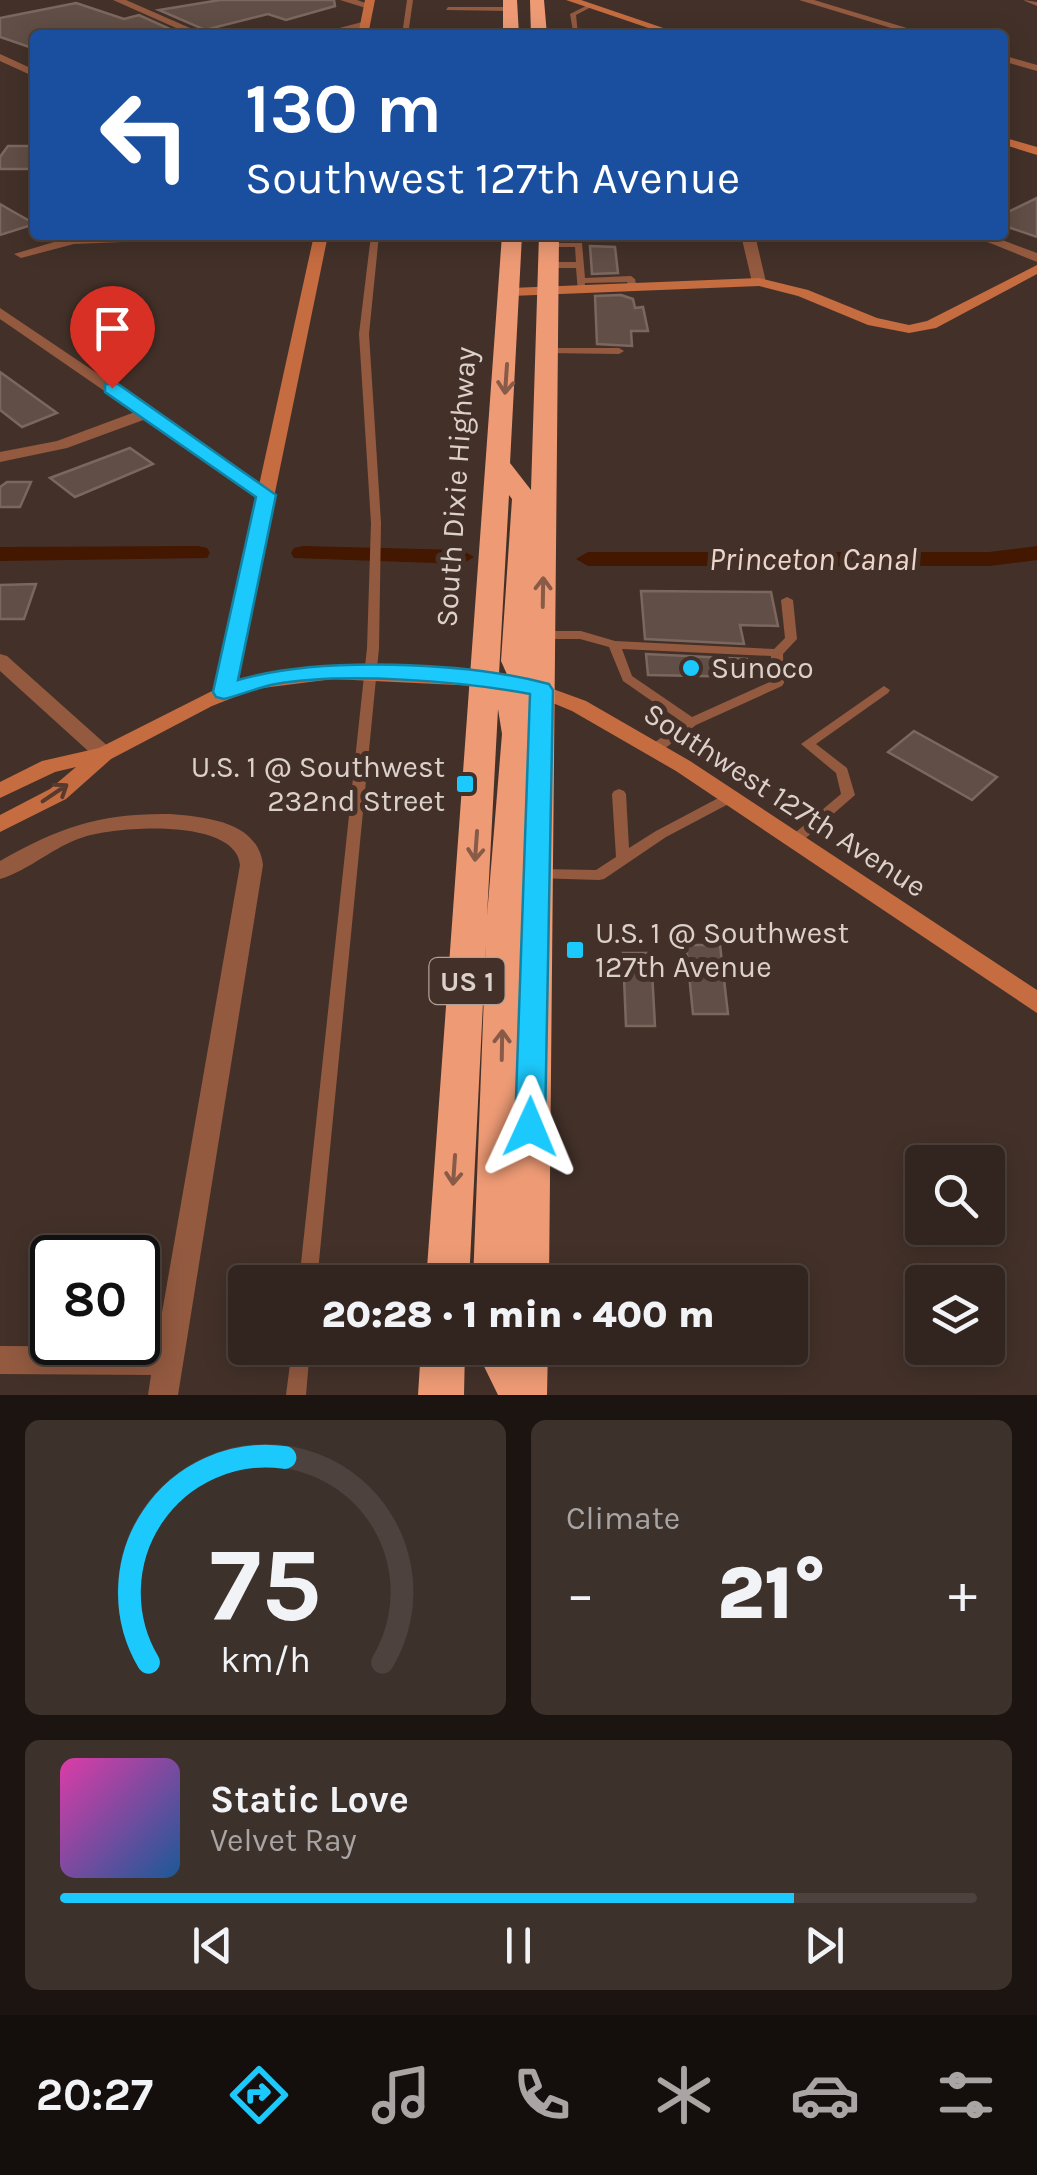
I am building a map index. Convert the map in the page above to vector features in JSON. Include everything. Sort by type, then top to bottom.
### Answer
[{"type":"highway","points":[[534,30],[537,0]]},
{"type":"highway","points":[[515,3],[532,30]]},
{"type":"highway","points":[[512,30],[515,3]]},
{"type":"highway","name":"South Dixie Highway","points":[[448,1265],[512,240]]},
{"type":"highway","name":"US 1","points":[[527,1265],[549,248]]},
{"type":"highway","points":[[500,466],[526,498],[516,661],[521,674],[541,690]]},
{"type":"highway","points":[[486,679],[510,690],[517,734],[504,925],[495,1265]]},
{"type":"highway","points":[[441,1395],[443,1365]]},
{"type":"highway","points":[[507,1365],[524,1395]]},
{"type":"highway","points":[[524,1395],[525,1365]]},
{"type":"street","points":[[118,0],[188,30]]},
{"type":"street","points":[[344,0],[369,3],[364,29]]},
{"type":"street","points":[[571,0],[664,30]]},
{"type":"street","points":[[804,0],[907,30]]},
{"type":"street","points":[[0,57],[30,72]]},
{"type":"street","points":[[1008,60],[1037,68]]},
{"type":"street","points":[[1008,142],[1037,151]]},
{"type":"street","points":[[20,254],[74,240]]},
{"type":"street","points":[[224,692],[320,240]]},
{"type":"street","points":[[749,240],[760,282]]},
{"type":"street","points":[[989,240],[1037,258]]},
{"type":"street","points":[[511,292],[581,285],[634,288],[760,282],[803,293],[872,322],[909,329],[931,325],[1037,269]]},
{"type":"street","points":[[0,312],[266,495]]},
{"type":"street","points":[[0,457],[61,445],[148,413]]},
{"type":"street","points":[[0,660],[104,754]]},
{"type":"street","name":"Southwest 127th Avenue","points":[[104,754],[224,692],[286,675],[486,679],[541,690],[655,750],[731,797],[1037,1003]]},
{"type":"street","points":[[0,791],[49,766],[104,754]]},
{"type":"street","points":[[0,824],[58,794],[104,754]]},
{"type":"street","points":[[0,871],[65,836],[98,826],[188,823],[235,835],[251,856],[250,884],[163,1395]]},
{"type":"street","points":[[0,1360],[169,1361]]},
{"type":"lane","points":[[405,30],[410,0]]},
{"type":"lane","points":[[1027,0],[1037,4]]},
{"type":"lane","points":[[448,9],[515,3]]},
{"type":"lane","points":[[576,30],[573,14],[590,6]]},
{"type":"lane","points":[[310,1265],[376,582],[376,523],[364,364],[375,240]]},
{"type":"lane","points":[[549,248],[580,245],[581,285]]},
{"type":"lane","points":[[549,248],[580,265]]},
{"type":"lane","points":[[548,351],[619,351]]},
{"type":"lane","points":[[542,635],[581,635],[614,645],[777,653],[792,639],[788,600]]},
{"type":"lane","points":[[614,645],[627,678],[691,722]]},
{"type":"lane","points":[[655,750],[691,722],[778,683],[777,653]]},
{"type":"lane","points":[[795,840],[840,806],[848,795],[842,771],[807,744],[884,690]]},
{"type":"lane","points":[[620,794],[623,860]]},
{"type":"lane","points":[[536,874],[599,875],[731,797]]},
{"type":"lane","points":[[296,1395],[299,1365]]},
{"type":"building","points":[[220,0],[334,0],[335,6],[286,20],[268,14],[205,30],[159,10]]},
{"type":"building","points":[[76,3],[124,19],[139,15],[172,30],[30,30],[30,47],[0,37],[0,18]]},
{"type":"building","points":[[8,146],[30,146],[30,169],[0,169],[0,157]]},
{"type":"building","points":[[1037,198],[1037,237],[1008,227],[1008,212]]},
{"type":"building","points":[[0,204],[30,221],[30,226],[0,235]]},
{"type":"building","points":[[590,246],[615,247],[618,273],[592,274]]},
{"type":"building","points":[[621,295],[633,299],[635,308],[643,307],[648,331],[631,331],[632,346],[597,344],[595,296]]},
{"type":"building","points":[[0,372],[57,413],[22,427],[0,410]]},
{"type":"building","points":[[130,448],[153,464],[75,497],[50,478]]},
{"type":"building","points":[[7,482],[31,482],[20,507],[0,507],[0,487]]},
{"type":"building","points":[[36,584],[24,619],[0,619],[0,585]]},
{"type":"building","points":[[641,591],[771,592],[778,626],[740,625],[744,644],[645,639]]},
{"type":"building","name":"Sunoco","points":[[646,654],[747,659],[750,677],[648,675]]},
{"type":"building","points":[[914,731],[997,777],[972,800],[888,752]]},
{"type":"building","points":[[686,945],[720,945],[728,1014],[693,1014]]},
{"type":"building","points":[[623,953],[651,953],[655,1026],[626,1026]]},
{"type":"waterway","points":[[0,554],[198,553]]},
{"type":"waterway","name":"Princeton Canal","points":[[303,553],[462,557]]},
{"type":"waterway","name":"Princeton Canal","points":[[588,559],[989,559],[1037,553]]},
{"type":"place","name":"Sunoco","points":[[691,668]]},
{"type":"place","name":"U.S. 1 @ Southwest 232nd Street","points":[[465,784]]},
{"type":"place","name":"U.S. 1 @ Southwest 127th Avenue","points":[[575,950]]},
{"type":"route","points":[[112,388],[266,495],[224,692],[274,677],[333,673],[486,679],[541,690],[530,1127]]}]
